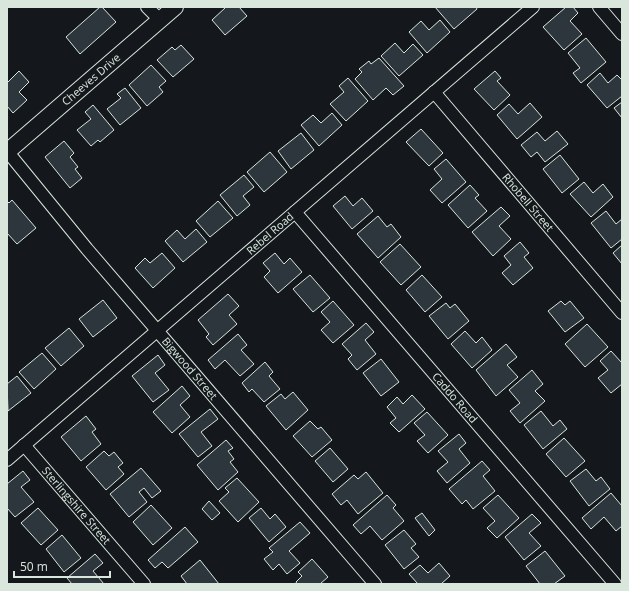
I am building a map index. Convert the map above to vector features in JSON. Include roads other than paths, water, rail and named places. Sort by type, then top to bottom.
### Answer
[{"type":"street","points":[[147,7],[160,20]]},
{"type":"street","name":"Cheeves Drive","points":[[7,151],[175,7]]},
{"type":"street","name":"Rebel Road","points":[[7,460],[533,7]]},
{"type":"street","points":[[599,7],[622,34]]},
{"type":"street","name":"Rhobell Street","points":[[434,92],[622,313]]},
{"type":"street","name":"Bigwood Street","points":[[7,151],[88,249],[375,584]]},
{"type":"street","name":"Caddo Road","points":[[294,212],[615,584]]},
{"type":"street","name":"Sterlingshire Street","points":[[24,445],[144,584]]}]
